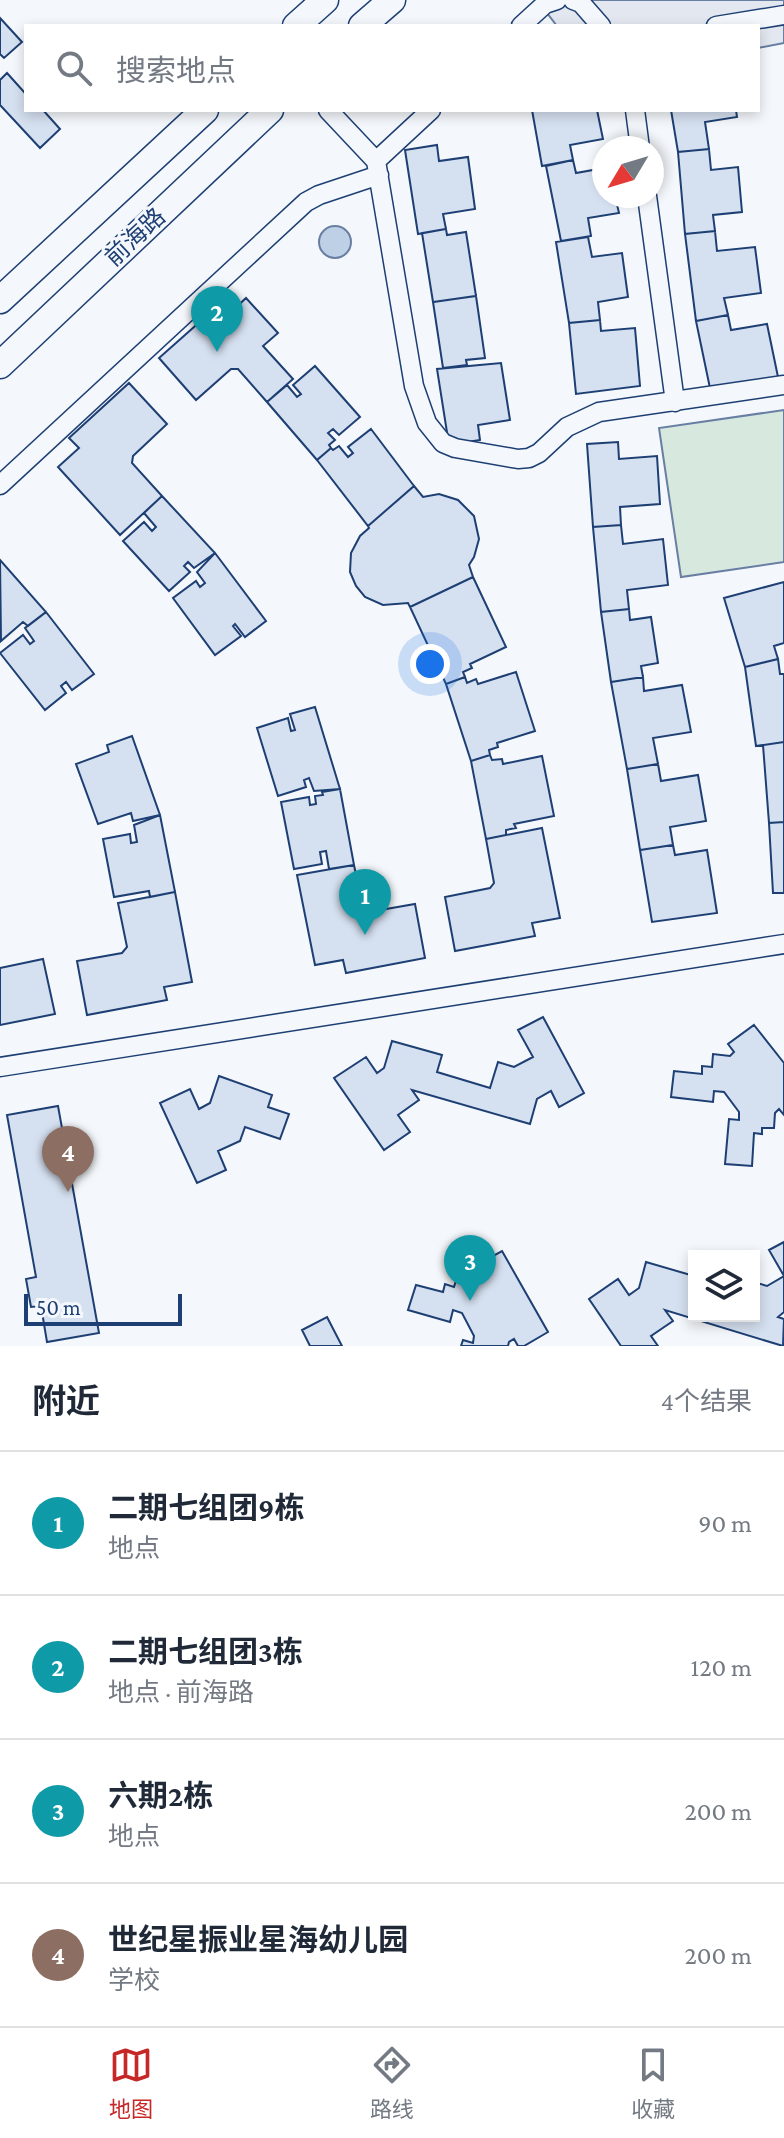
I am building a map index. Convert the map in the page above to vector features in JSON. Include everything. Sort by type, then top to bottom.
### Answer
[{"type":"main road","points":[[298,24],[325,0]]},
{"type":"main road","points":[[364,24],[392,0]]},
{"type":"main road","name":"前海路","points":[[0,300],[203,112]]},
{"type":"main road","name":"前海路","points":[[0,365],[268,112]]},
{"type":"street","points":[[523,24],[545,4],[557,0]]},
{"type":"street","points":[[573,0],[581,3],[599,24]]},
{"type":"street","points":[[728,24],[784,15]]},
{"type":"street","points":[[330,112],[378,168],[414,386],[427,423],[443,443],[518,459],[529,458],[583,418],[599,412],[784,385]]},
{"type":"street","points":[[0,485],[306,202],[378,168],[429,112]]},
{"type":"street","points":[[635,112],[638,136]]},
{"type":"street","points":[[649,208],[675,402]]},
{"type":"street","points":[[0,1067],[784,944]]},
{"type":"shaded area","points":[[537,0],[784,0],[784,43],[760,48],[760,24],[555,24]]},
{"type":"shaded area","points":[[784,410],[784,562],[681,577],[659,428]]},
{"type":"water","points":[[335,226],[346,231],[351,242],[346,253],[335,258],[324,253],[319,242],[324,231]]},
{"type":"building","points":[[0,18],[22,42],[4,58],[0,54]]},
{"type":"building","points":[[7,73],[24,92],[24,112],[45,112],[60,129],[40,148],[0,105],[0,80]]},
{"type":"building","points":[[532,112],[597,112],[602,136],[592,136],[592,141],[570,145],[573,160],[542,166]]},
{"type":"building","points":[[671,112],[736,112],[737,117],[705,122],[709,149],[678,152]]},
{"type":"building","points":[[437,145],[439,161],[468,157],[475,209],[443,214],[446,229],[418,234],[405,150]]},
{"type":"building","points":[[709,149],[711,170],[738,167],[742,212],[713,215],[715,231],[685,234],[678,152]]},
{"type":"building","points":[[573,160],[576,173],[592,170],[592,208],[618,208],[619,213],[588,218],[591,236],[561,241],[546,166]]},
{"type":"building","points":[[446,229],[447,235],[466,232],[476,296],[433,302],[422,233]]},
{"type":"building","points":[[715,231],[717,251],[755,247],[761,293],[724,298],[728,315],[696,321],[685,234]]},
{"type":"building","points":[[588,237],[592,257],[622,253],[628,297],[598,302],[600,320],[569,323],[556,242]]},
{"type":"building","points":[[476,296],[485,358],[466,360],[467,365],[443,368],[433,302]]},
{"type":"building","points":[[246,298],[278,333],[263,346],[293,379],[267,402],[238,369],[231,369],[196,400],[159,358],[220,304],[229,314]]},
{"type":"building","points":[[728,315],[731,330],[767,324],[778,377],[711,393],[696,321]]},
{"type":"building","points":[[600,320],[601,331],[635,328],[640,386],[576,394],[569,323]]},
{"type":"building","points":[[501,363],[510,420],[478,425],[480,440],[449,445],[437,369]]},
{"type":"building","points":[[315,366],[360,417],[339,435],[333,429],[328,433],[335,440],[317,460],[267,402],[287,385],[297,397],[301,394],[293,385]]},
{"type":"building","points":[[129,383],[167,424],[133,456],[132,463],[162,496],[120,535],[58,467],[79,448],[69,438]]},
{"type":"building","points":[[371,429],[414,486],[368,526],[317,460],[331,448],[333,450],[339,446],[348,457],[353,453],[348,447]]},
{"type":"building","points":[[618,442],[619,459],[657,456],[660,504],[620,507],[621,525],[593,527],[587,444]]},
{"type":"building","points":[[414,486],[423,497],[439,494],[458,500],[474,516],[479,539],[469,565],[473,577],[410,607],[408,603],[383,605],[365,597],[356,586],[350,572],[351,553],[368,526]]},
{"type":"building","points":[[162,496],[215,553],[194,568],[188,562],[184,566],[190,572],[169,591],[123,541],[144,522],[152,531],[156,527],[144,513]]},
{"type":"building","points":[[621,525],[623,544],[663,539],[668,585],[627,590],[629,609],[601,612],[593,527]]},
{"type":"building","points":[[215,553],[266,621],[245,637],[235,624],[233,626],[241,636],[215,655],[173,598],[196,581],[200,587],[205,583],[197,572]]},
{"type":"building","points":[[0,560],[46,612],[28,626],[23,622],[1,641]]},
{"type":"building","points":[[473,577],[506,647],[470,664],[472,668],[463,672],[465,677],[446,684],[410,607]]},
{"type":"building","points":[[784,582],[784,643],[774,646],[778,659],[745,667],[724,598]]},
{"type":"building","points":[[629,609],[630,620],[651,617],[658,663],[641,666],[643,677],[611,682],[601,612]]},
{"type":"building","points":[[46,612],[94,674],[72,690],[66,682],[61,686],[66,693],[45,710],[0,653],[23,635],[30,644],[34,641],[25,628]]},
{"type":"building","points":[[778,659],[780,674],[784,674],[784,742],[756,746],[745,667]]},
{"type":"building","points":[[516,672],[535,731],[497,743],[498,747],[489,750],[490,755],[471,761],[446,684],[465,677],[467,683],[476,679],[478,684]]},
{"type":"building","points":[[643,677],[644,691],[682,685],[691,732],[653,738],[658,764],[627,769],[611,682]]},
{"type":"building","points":[[315,707],[340,789],[314,791],[309,778],[304,780],[306,787],[278,796],[257,728],[288,718],[291,731],[295,730],[290,714]]},
{"type":"building","points":[[132,736],[160,815],[133,821],[131,813],[98,824],[76,764],[109,752],[107,745]]},
{"type":"building","points":[[784,742],[784,822],[769,823],[763,745]]},
{"type":"building","points":[[490,755],[492,760],[502,759],[503,764],[542,756],[554,816],[514,824],[516,828],[506,830],[506,835],[486,839],[471,761]]},
{"type":"building","points":[[658,764],[661,781],[698,775],[706,821],[670,827],[673,845],[640,850],[627,769]]},
{"type":"building","points":[[340,789],[354,865],[329,869],[326,851],[320,852],[322,864],[294,869],[281,802],[309,797],[310,805],[316,804],[315,796]]},
{"type":"building","points":[[160,815],[175,892],[150,897],[149,891],[114,897],[103,839],[130,834],[131,843],[137,842],[134,825]]},
{"type":"building","points":[[784,822],[784,893],[773,893],[769,823]]},
{"type":"building","points":[[542,828],[560,918],[532,923],[535,936],[455,951],[445,897],[490,888],[494,883],[486,839]]},
{"type":"building","points":[[673,845],[675,855],[707,850],[717,913],[652,922],[640,850]]},
{"type":"building","points":[[354,865],[363,909],[369,912],[415,904],[425,958],[346,973],[343,960],[315,965],[297,875]]},
{"type":"building","points":[[175,892],[192,982],[164,987],[167,1000],[87,1015],[77,961],[122,953],[127,947],[118,903]]},
{"type":"building","points":[[43,959],[55,1014],[0,1025],[0,968]]},
{"type":"building","points":[[543,1017],[584,1093],[559,1107],[551,1091],[537,1099],[530,1124],[412,1090],[419,1100],[398,1115],[410,1132],[384,1150],[334,1078],[366,1057],[377,1073],[384,1068],[392,1041],[442,1055],[437,1072],[490,1088],[498,1062],[514,1067],[533,1057],[518,1030]]},
{"type":"building","points":[[754,1025],[784,1063],[784,1115],[779,1109],[775,1113],[774,1128],[762,1128],[762,1134],[754,1133],[752,1166],[725,1164],[729,1119],[739,1120],[739,1112],[724,1092],[714,1091],[713,1102],[671,1097],[674,1071],[702,1074],[702,1066],[712,1067],[713,1054],[730,1056],[734,1052],[728,1044]]},
{"type":"building","points":[[219,1076],[272,1095],[268,1107],[289,1114],[280,1139],[245,1127],[240,1141],[218,1151],[226,1170],[197,1183],[160,1103],[190,1089],[199,1109],[210,1103]]},
{"type":"building","points":[[58,1106],[99,1333],[47,1342],[41,1306],[31,1307],[26,1279],[36,1277],[7,1115]]},
{"type":"building","points":[[784,1242],[784,1276],[769,1250]]},
{"type":"building","points":[[502,1251],[548,1332],[524,1346],[518,1346],[514,1339],[508,1346],[461,1346],[463,1340],[473,1343],[474,1336],[462,1313],[453,1310],[450,1322],[408,1310],[416,1285],[443,1292],[445,1284],[454,1287],[458,1274],[474,1279],[478,1276],[473,1267]]},
{"type":"building","points":[[646,1262],[688,1274],[688,1317],[665,1310],[673,1321],[651,1336],[658,1346],[621,1346],[589,1299],[618,1279],[629,1295],[639,1288]]},
{"type":"building","points":[[784,1276],[784,1312],[778,1317],[784,1319],[783,1346],[704,1322],[760,1322],[760,1284],[767,1286]]},
{"type":"building","points":[[327,1317],[342,1346],[310,1346],[302,1330]]},
{"type":"place","name":"二期七组团3栋","points":[[217,352]]},
{"type":"place","name":"二期七组团9栋","points":[[365,935]]},
{"type":"place","name":"世纪星振业星海幼儿园","points":[[68,1192]]},
{"type":"place","name":"六期2栋","points":[[470,1301]]}]
